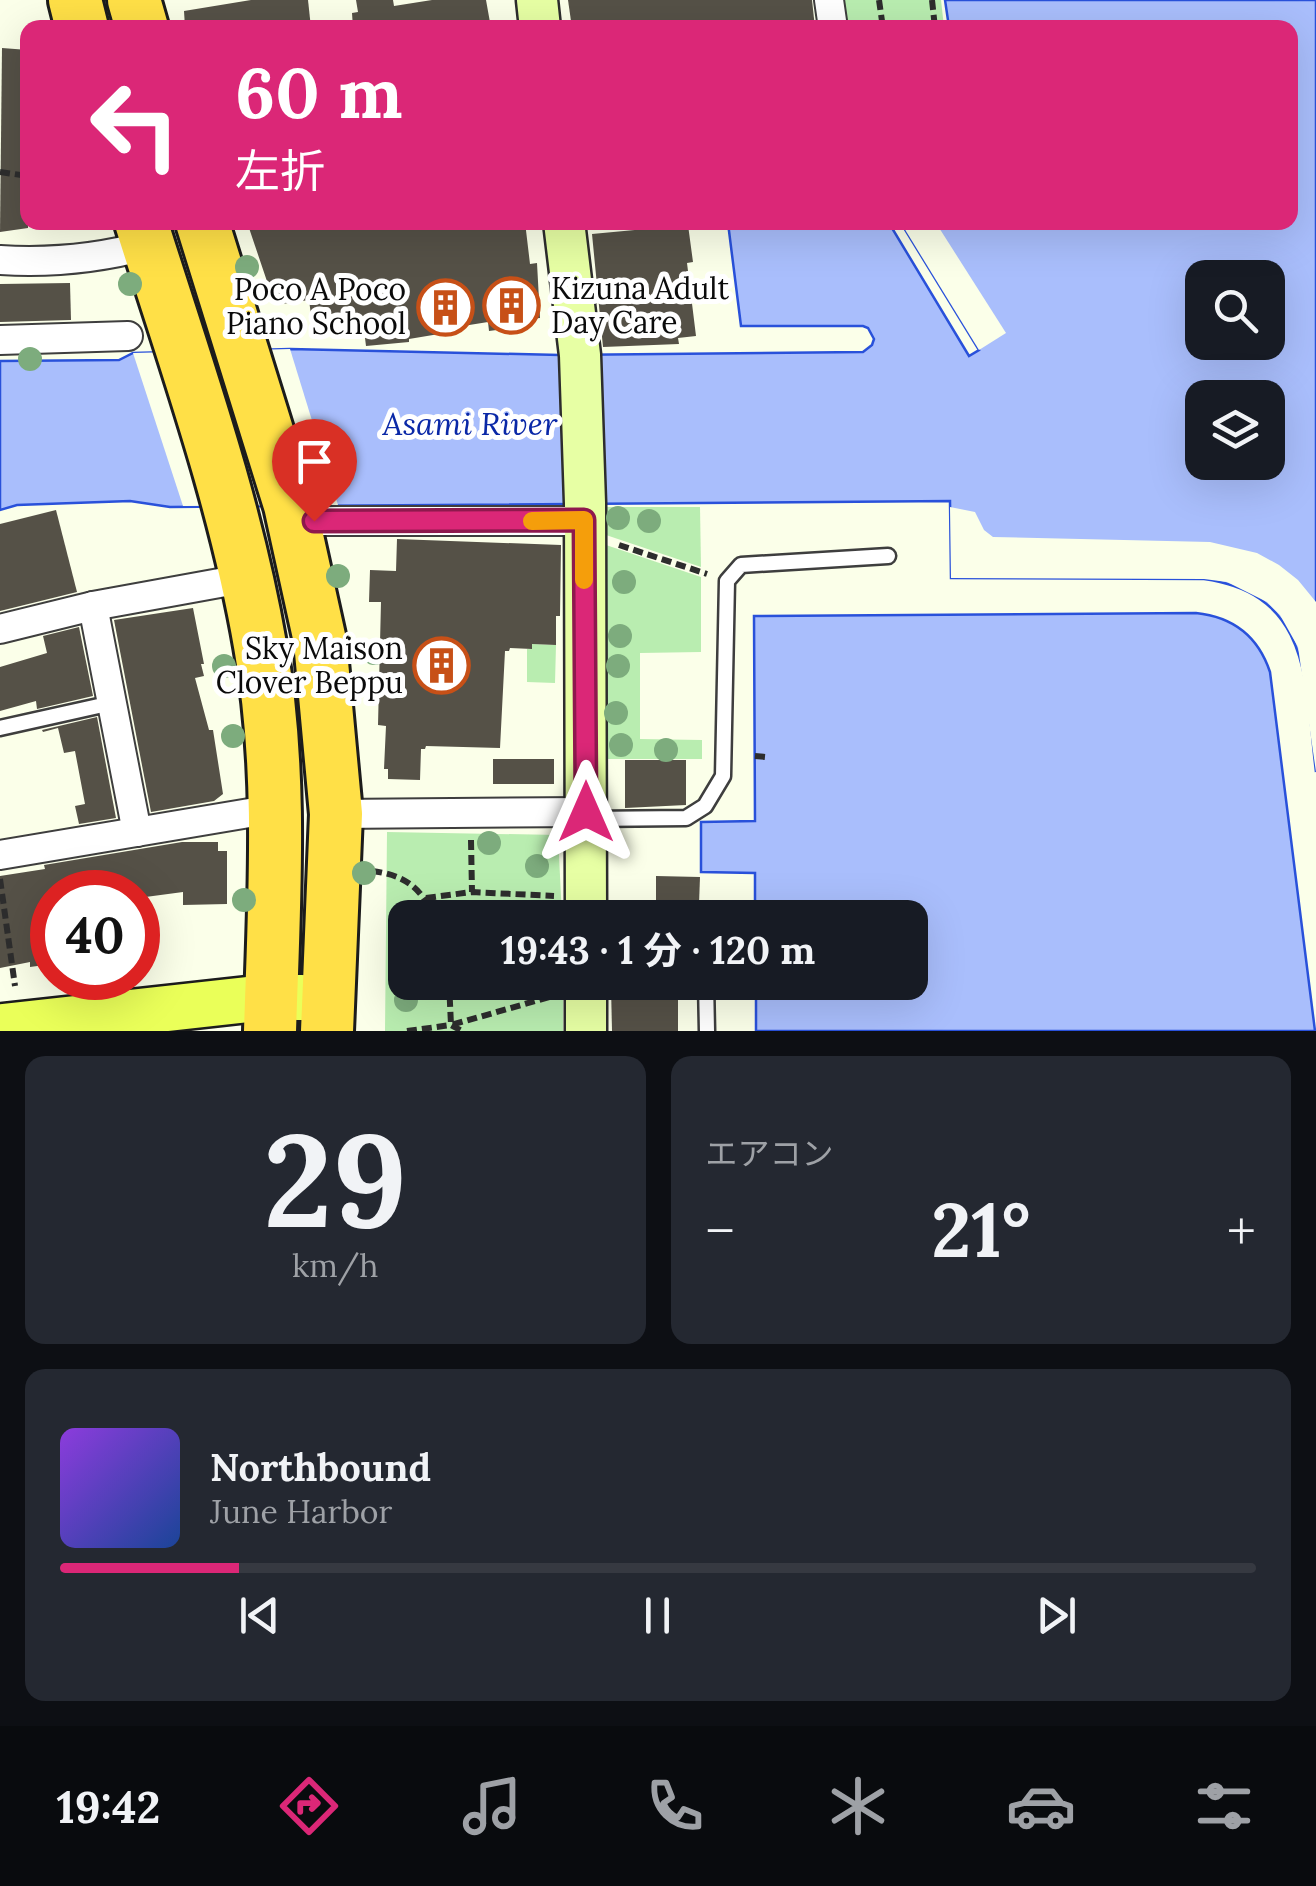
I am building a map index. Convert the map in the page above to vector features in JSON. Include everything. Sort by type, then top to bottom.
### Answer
[{"type":"highway","points":[[204,230],[292,513],[320,642],[336,814],[328,1015]]},
{"type":"highway","points":[[145,234],[231,506],[268,702],[274,809],[270,1014]]},
{"type":"main road","points":[[8,1006],[328,1015]]},
{"type":"street","points":[[565,230],[580,355],[586,900]]},
{"type":"street","points":[[0,260],[27,262],[112,254],[145,234]]},
{"type":"street","points":[[0,340],[128,336]]},
{"type":"street","points":[[292,513],[584,520]]},
{"type":"street","points":[[0,629],[93,606],[247,578]]},
{"type":"street","points":[[93,606],[137,832]]},
{"type":"street","points":[[0,854],[274,809]]},
{"type":"street","points":[[336,814],[586,816]]},
{"type":"lane","points":[[586,816],[686,818],[705,806],[723,776],[726,582],[740,565],[888,556]]},
{"type":"lane","points":[[0,728],[112,703]]},
{"type":"lane","points":[[706,1000],[707,1031]]},
{"type":"path","points":[[584,520],[606,540],[726,582]]},
{"type":"path","points":[[755,756],[766,758]]},
{"type":"path","points":[[470,814],[472,892]]},
{"type":"path","points":[[371,871],[398,876],[426,898],[472,892],[529,900]]},
{"type":"path","points":[[0,878],[8,1006]]},
{"type":"path","points":[[407,1031],[451,1026],[563,992],[586,1002]]},
{"type":"path","points":[[450,1000],[451,1026]]},
{"type":"path","points":[[451,1026],[462,1031]]},
{"type":"green space","points":[[843,0],[941,0],[943,20],[845,20]]},
{"type":"green space","points":[[606,507],[700,507],[701,567],[606,535]]},
{"type":"green space","points":[[606,545],[701,577],[701,652],[640,653],[640,739],[702,740],[702,759],[608,759]]},
{"type":"green space","points":[[532,644],[556,645],[555,683],[527,682],[527,649],[532,649]]},
{"type":"green space","points":[[387,832],[558,835],[561,900],[388,900],[388,1000],[563,1000],[563,1031],[385,1031]]},
{"type":"water","name":"Asami River","points":[[945,0],[1316,0],[1316,772],[1297,649],[1284,624],[1266,603],[1240,588],[1204,579],[951,578],[950,501],[170,507],[130,501],[17,505],[0,510],[0,361],[119,360],[133,353],[290,349],[560,355],[863,352],[872,345],[874,339],[863,326],[741,326],[729,230],[893,230],[969,356],[979,350],[905,230],[1298,230],[1298,20],[948,20]]},
{"type":"water","points":[[1196,613],[1222,619],[1243,630],[1259,648],[1270,672],[1315,1031],[756,1031],[756,1000],[928,1000],[928,900],[755,900],[755,873],[701,872],[701,822],[755,821],[754,616]]},
{"type":"pier","points":[[905,230],[940,230],[1006,333],[979,350]]},
{"type":"pier","points":[[290,349],[338,505],[183,506],[133,353]]},
{"type":"pier","points":[[950,507],[975,512],[984,530],[993,537],[1210,542],[1257,553],[1279,565],[1316,602],[1316,772],[1298,647],[1280,615],[1267,602],[1227,582],[1204,579],[951,578]]},
{"type":"building","points":[[251,0],[308,0],[310,20],[185,20],[184,11]]},
{"type":"building","points":[[356,0],[393,0],[394,6],[432,0],[486,0],[490,20],[352,20],[352,13],[358,12]]},
{"type":"building","points":[[568,0],[812,0],[814,20],[571,20]]},
{"type":"building","points":[[2,48],[20,49],[20,229],[0,232]]},
{"type":"building","points":[[250,230],[526,230],[530,264],[537,263],[540,318],[519,320],[520,327],[489,331],[488,322],[438,330],[439,334],[409,342],[366,346],[364,330],[352,332],[350,313],[311,315],[309,300],[275,305]]},
{"type":"building","points":[[689,230],[693,262],[687,263],[696,336],[678,338],[679,344],[603,347],[592,234]]},
{"type":"building","points":[[70,283],[71,320],[0,322],[0,284]]},
{"type":"building","points":[[56,510],[77,592],[0,611],[0,524]]},
{"type":"building","name":"Sky Maison Clover Beppu","points":[[397,539],[561,545],[556,645],[532,644],[532,649],[505,651],[500,748],[426,746],[421,749],[420,780],[388,779],[388,769],[384,769],[386,726],[378,725],[381,602],[369,602],[370,570],[396,571]]},
{"type":"building","points":[[193,608],[204,664],[204,676],[195,678],[209,730],[213,730],[223,794],[214,801],[151,812],[114,620]]},
{"type":"building","points":[[79,627],[93,696],[37,709],[36,701],[0,711],[0,667],[47,653],[43,636]]},
{"type":"building","points":[[97,717],[116,818],[79,824],[75,806],[85,804],[75,751],[64,753],[58,728],[42,730]]},
{"type":"building","points":[[493,759],[554,759],[554,784],[493,784]]},
{"type":"building","points":[[625,760],[686,760],[686,805],[625,808]]},
{"type":"building","points":[[182,842],[218,842],[218,851],[227,851],[227,904],[183,905],[183,892],[160,895],[160,870],[39,870],[45,869],[44,865]]},
{"type":"building","points":[[30,871],[30,962],[0,968],[0,876]]},
{"type":"building","points":[[656,876],[700,877],[699,900],[656,900]]},
{"type":"building","points":[[611,1000],[678,1000],[678,1031],[612,1031]]},
{"type":"slow traffic","points":[[532,521],[584,520],[584,580]]},
{"type":"place","name":"Kizuna Adult Day Care","points":[[512,306]]},
{"type":"place","name":"Poco A Poco Piano School","points":[[445,307]]},
{"type":"place","name":"Sky Maison Clover Beppu","points":[[442,666]]},
{"type":"route","points":[[314,521],[584,520],[586,812]]}]
